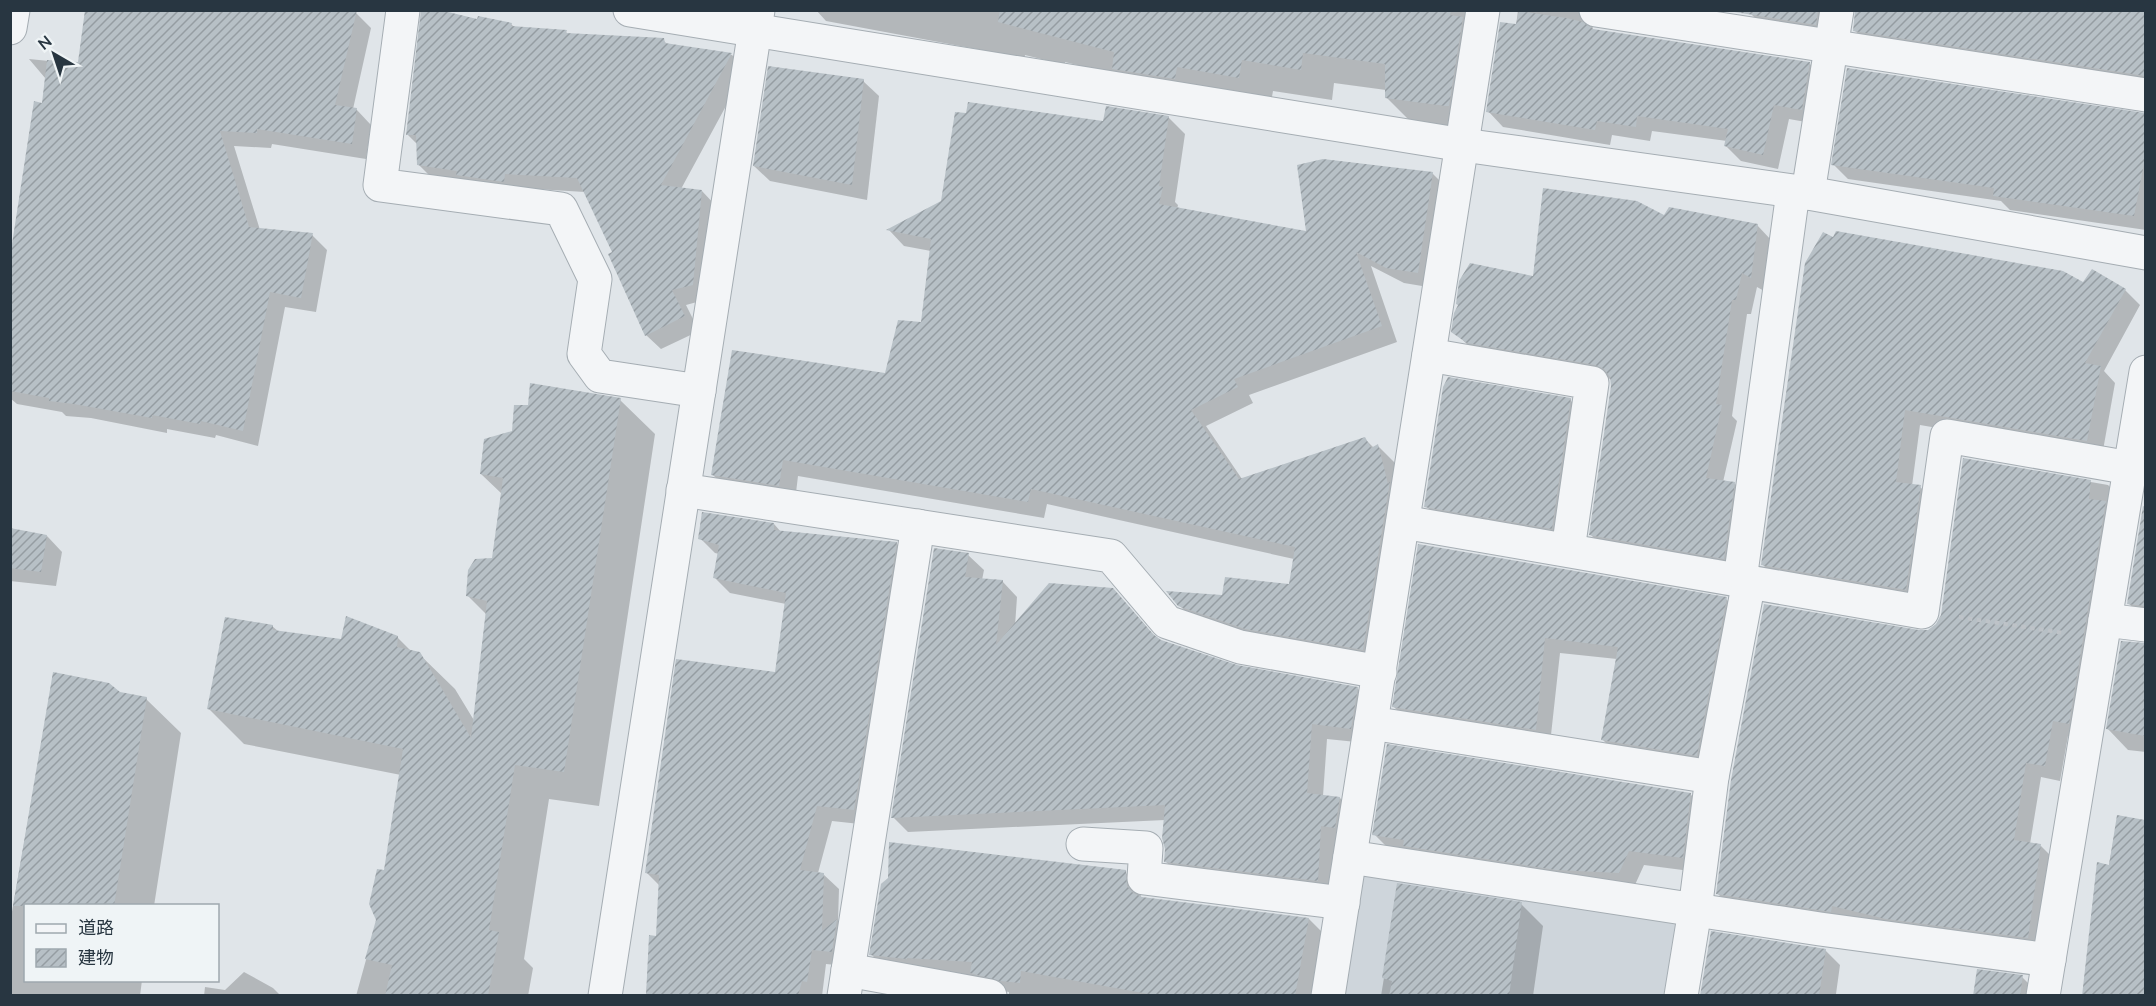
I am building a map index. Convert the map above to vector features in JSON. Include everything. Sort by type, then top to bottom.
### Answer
[{"type":"street","points":[[10,28],[13,10]]},
{"type":"street","points":[[403,10],[380,185],[561,209],[595,279],[584,354],[600,376],[699,391]]},
{"type":"street","points":[[630,10],[756,21],[1462,145],[1801,193],[2145,253]]},
{"type":"street","points":[[1328,996],[1483,10]]},
{"type":"street","points":[[1596,10],[2145,95]]},
{"type":"street","points":[[1681,996],[1801,193],[1832,46],[1837,10]]},
{"type":"street","points":[[605,996],[756,21]]},
{"type":"street","points":[[1429,355],[1592,383],[1568,550]]},
{"type":"street","points":[[2043,996],[2144,390]]},
{"type":"street","points":[[1403,522],[1922,612],[1947,436],[2130,468]]},
{"type":"street","points":[[683,490],[1111,556],[1167,622],[1240,647],[1380,672]]},
{"type":"street","points":[[918,526],[846,983],[990,996]]},
{"type":"street","points":[[2103,629],[2145,626]]},
{"type":"street","points":[[1371,723],[1712,777]]},
{"type":"street","points":[[1083,844],[1146,848],[1144,878],[1343,903]]},
{"type":"street","points":[[1350,857],[1695,910],[2049,960]]},
{"type":"path","points":[[1922,612],[2103,629]]},
{"type":"shaded area","points":[[1357,868],[1683,916],[1670,995],[1339,996]]},
{"type":"building","points":[[85,10],[357,10],[335,105],[357,108],[352,144],[257,129],[257,133],[220,131],[249,227],[313,233],[301,298],[270,292],[243,431],[201,421],[200,424],[152,415],[152,418],[49,401],[49,398],[10,391],[10,257],[34,101],[42,103],[47,60],[78,62]]},
{"type":"building","points":[[421,10],[440,10],[477,19],[478,16],[512,23],[511,26],[567,30],[566,33],[664,38],[665,43],[732,53],[661,185],[702,190],[693,285],[672,290],[685,316],[645,336],[608,254],[612,252],[577,178],[505,174],[504,182],[456,175],[457,171],[417,165],[416,135],[406,135]]},
{"type":"building","points":[[1000,10],[1451,10],[1450,15],[1463,17],[1449,106],[1446,106],[1385,98],[1385,64],[1303,53],[1301,70],[1242,60],[1239,78],[1177,67],[1175,79],[1112,69],[1114,52],[998,22]]},
{"type":"building","points":[[1722,10],[1818,10],[1816,25]]},
{"type":"building","points":[[1855,10],[2145,10],[2145,76],[1853,31]]},
{"type":"building","points":[[1519,11],[1583,22],[1593,29],[1810,62],[1802,110],[1774,105],[1763,155],[1724,146],[1728,129],[1637,116],[1636,127],[1597,121],[1595,130],[1486,112],[1500,22],[1516,24]]},
{"type":"building","points":[[768,66],[864,79],[852,185],[753,166]]},
{"type":"building","points":[[1847,68],[2145,113],[2145,158],[2134,216],[1993,196],[1994,188],[1831,165]]},
{"type":"building","points":[[968,102],[1103,121],[1106,106],[1169,116],[1159,186],[1163,187],[1159,204],[1306,231],[1297,165],[1323,159],[1433,172],[1418,273],[1386,268],[1356,252],[1382,326],[1234,379],[1238,387],[1191,410],[1239,479],[1365,437],[1371,448],[1378,444],[1388,484],[1390,481],[1363,650],[1245,629],[1178,606],[1166,591],[1222,595],[1225,577],[1289,584],[1295,547],[1031,489],[1028,502],[783,460],[779,486],[711,475],[732,350],[885,373],[898,320],[921,322],[931,239],[886,230],[941,201],[955,112],[966,113]]},
{"type":"building","points":[[1543,188],[1637,201],[1664,215],[1669,207],[1758,224],[1751,278],[1742,273],[1736,300],[1732,300],[1716,404],[1722,405],[1706,478],[1735,482],[1724,559],[1589,535],[1611,386],[1610,377],[1604,369],[1595,365],[1467,343],[1451,332],[1454,313],[1458,305],[1456,304],[1459,281],[1470,263],[1533,276]]},
{"type":"building","points":[[1836,231],[2063,271],[2083,282],[2092,269],[2126,289],[2085,363],[2101,366],[2087,441],[1905,410],[1896,482],[1921,485],[1906,590],[1761,565],[1805,263],[1823,232],[1833,237]]},
{"type":"building","points":[[1448,377],[1571,398],[1552,529],[1424,507],[1443,387]]},
{"type":"building","points":[[530,383],[621,398],[564,772],[515,765],[489,930],[499,932],[488,996],[385,996],[392,965],[365,959],[376,920],[369,904],[377,869],[384,870],[403,749],[207,709],[225,617],[273,625],[273,630],[341,639],[346,616],[398,636],[397,647],[420,652],[471,738],[487,601],[466,596],[468,570],[475,559],[492,558],[503,478],[480,474],[484,439],[512,431],[514,405],[528,405]]},
{"type":"building","points":[[1963,458],[2091,480],[2089,499],[2106,501],[2069,724],[2053,721],[2045,766],[2026,763],[2014,840],[2041,844],[2028,938],[1886,919],[1832,906],[1831,912],[1716,894],[1731,780],[1764,604],[1928,630],[1936,624],[1941,615]]},
{"type":"building","points":[[2143,506],[2145,507],[2145,606],[2127,604]]},
{"type":"building","points":[[702,512],[774,523],[774,530],[897,542],[854,810],[817,806],[800,870],[824,873],[822,931],[837,919],[832,952],[812,950],[807,982],[802,981],[798,996],[646,996],[649,935],[656,936],[659,875],[645,873],[676,659],[775,672],[786,593],[713,578],[719,545],[698,539]]},
{"type":"building","points":[[10,528],[47,535],[41,572],[10,568]]},
{"type":"building","points":[[1418,544],[1727,597],[1697,756],[1601,740],[1618,647],[1545,638],[1536,730],[1392,707]]},
{"type":"building","points":[[934,548],[969,553],[965,577],[1003,580],[996,645],[1049,583],[1113,588],[1153,634],[1161,640],[1237,665],[1358,687],[1351,729],[1312,724],[1307,793],[1340,797],[1335,828],[1321,826],[1318,881],[1164,862],[1165,849],[1162,838],[1165,805],[891,818]]},
{"type":"building","points":[[2121,641],[2145,643],[2145,736],[2106,729]]},
{"type":"building","points":[[53,672],[109,683],[120,692],[147,697],[114,904],[13,906]]},
{"type":"building","points":[[1387,744],[1691,793],[1683,858],[1629,851],[1619,873],[1556,870],[1403,846],[1404,840],[1372,835]]},
{"type":"building","points":[[2117,815],[2145,820],[2145,996],[2082,996],[2097,862],[2109,865]]},
{"type":"building","points":[[889,842],[1126,870],[1127,886],[1133,893],[1142,897],[1309,918],[1295,996],[1160,996],[1021,971],[1020,983],[1000,981],[970,973],[972,962],[869,955],[881,884],[888,878]]},
{"type":"building","points":[[1397,883],[1522,902],[1509,996],[1389,996],[1392,981],[1382,978]]},
{"type":"building","points":[[1711,931],[1826,949],[1819,996],[1700,996]]},
{"type":"building","points":[[1977,969],[2023,975],[2020,996],[1973,996]]}]
